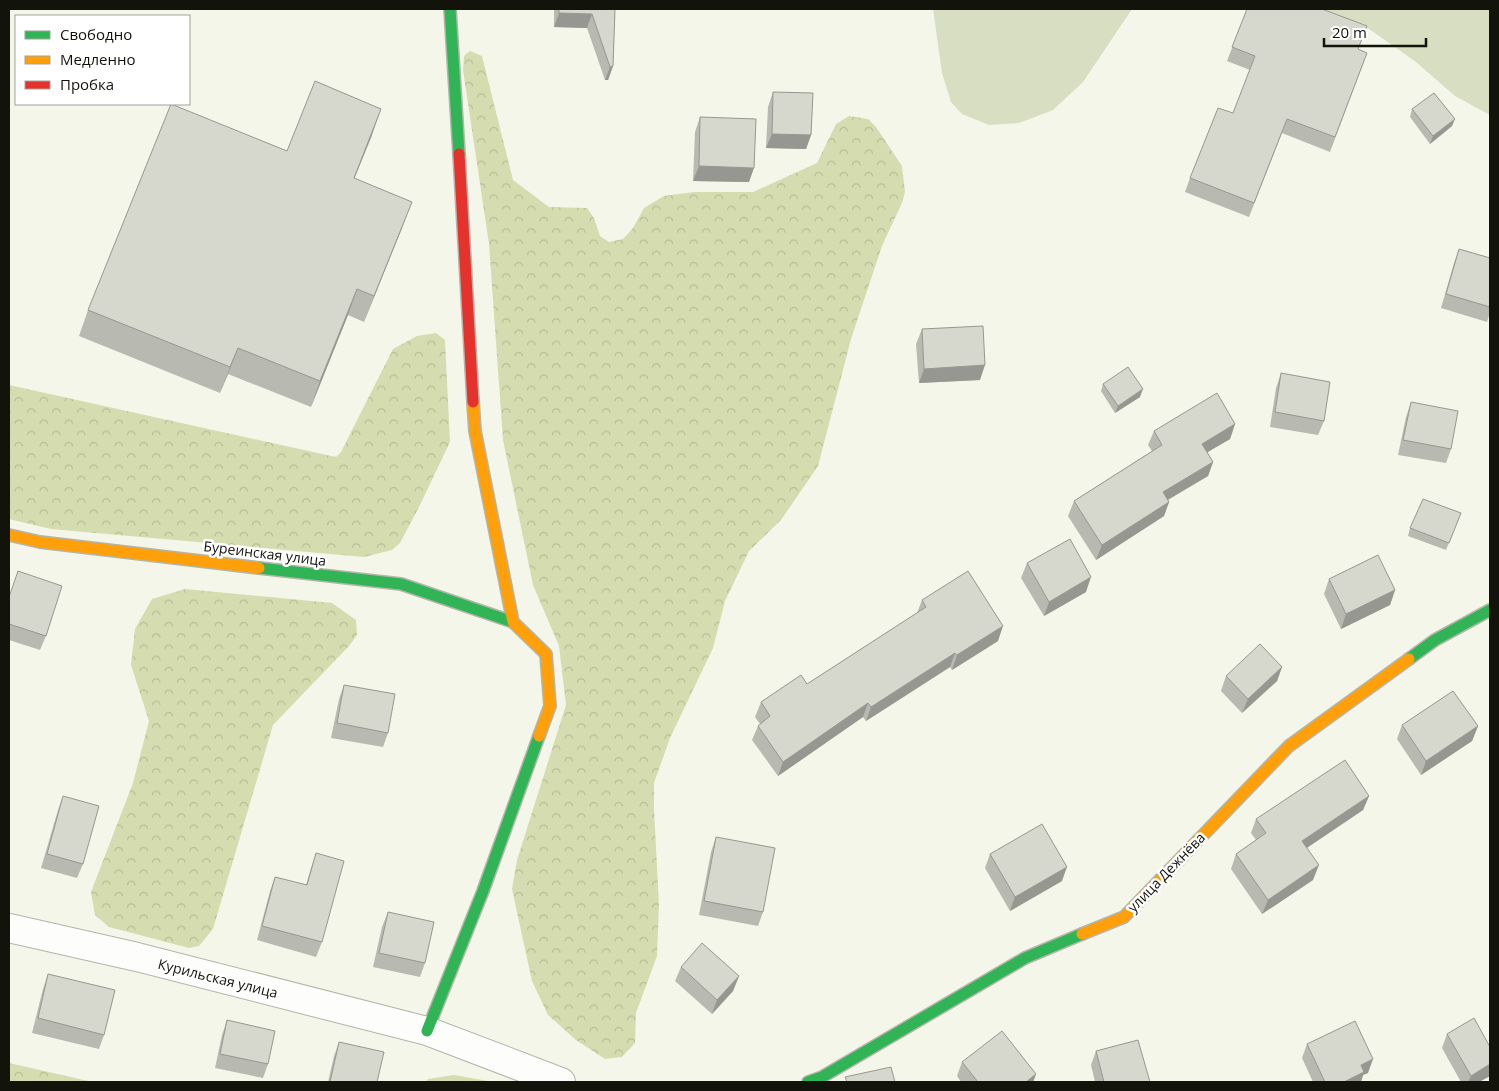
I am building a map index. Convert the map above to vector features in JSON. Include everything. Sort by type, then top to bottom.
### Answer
[{"type":"street","points":[[450,9],[475,431],[513,622],[546,654],[550,706],[483,891],[427,1031],[561,1082]]},
{"type":"street","name":"Буреинская улица","points":[[9,535],[49,543],[401,584],[513,622]]},
{"type":"street","name":"улица Дежнёва","points":[[808,1082],[822,1077],[1025,958],[1124,917],[1289,746],[1435,640],[1490,610]]},
{"type":"street","name":"Курильская улица","points":[[9,928],[137,957],[427,1031]]},
{"type":"green space","points":[[933,9],[1132,9],[1083,82],[1053,110],[1019,123],[989,125],[962,114],[951,102],[942,73]]},
{"type":"green space","points":[[1323,9],[1490,9],[1490,115],[1455,96],[1416,62],[1365,26]]},
{"type":"green space","points":[[470,51],[482,56],[513,180],[549,207],[587,208],[594,218],[600,236],[609,242],[623,239],[633,228],[644,208],[664,196],[694,192],[753,192],[817,163],[836,124],[849,116],[868,119],[876,127],[902,166],[905,192],[902,203],[882,246],[851,339],[818,466],[781,520],[749,551],[725,601],[713,648],[670,738],[654,783],[659,905],[657,956],[636,1013],[635,1043],[622,1057],[605,1059],[576,1040],[548,1015],[532,981],[512,889],[517,860],[566,705],[559,646],[533,585],[503,440],[489,244],[463,70],[464,56]]},
{"type":"green space","points":[[436,333],[445,340],[450,442],[400,543],[392,550],[364,557],[51,529],[9,519],[9,385],[336,457],[341,452],[393,349],[417,336]]},
{"type":"green space","points":[[185,589],[332,603],[356,620],[357,635],[349,646],[273,725],[213,929],[199,946],[189,948],[109,927],[95,915],[91,892],[133,783],[149,721],[131,665],[135,629],[152,599]]},
{"type":"green space","points":[[9,1063],[93,1082],[9,1082]]},
{"type":"green space","points":[[454,1075],[494,1082],[426,1082],[428,1079]]},
{"type":"building","points":[[559,9],[615,9],[613,66],[610,67],[592,14],[559,13]]},
{"type":"building","points":[[1247,9],[1322,9],[1367,26],[1358,49],[1367,53],[1335,137],[1287,119],[1254,203],[1190,178],[1218,108],[1233,113],[1255,56],[1232,47]]},
{"type":"building","points":[[315,81],[381,109],[354,178],[412,202],[374,296],[357,289],[320,381],[238,348],[230,367],[88,310],[171,105],[287,151]]},
{"type":"building","points":[[773,92],[813,93],[811,135],[772,134]]},
{"type":"building","points":[[1434,93],[1455,119],[1433,136],[1412,109]]},
{"type":"building","points":[[700,117],[756,119],[754,168],[699,166]]},
{"type":"building","points":[[1459,249],[1490,258],[1490,307],[1446,294]]},
{"type":"building","points":[[983,326],[985,365],[924,369],[922,329]]},
{"type":"building","points":[[1128,367],[1143,389],[1118,406],[1103,384]]},
{"type":"building","points":[[1281,373],[1330,382],[1324,421],[1275,412]]},
{"type":"building","points":[[1217,393],[1235,424],[1202,444],[1213,462],[1163,492],[1169,502],[1102,545],[1074,501],[1162,445],[1154,431]]},
{"type":"building","points":[[1411,402],[1458,411],[1451,449],[1403,440]]},
{"type":"building","points":[[1423,499],[1461,513],[1449,543],[1410,528]]},
{"type":"building","points":[[1070,539],[1091,577],[1049,602],[1027,563]]},
{"type":"building","points":[[1378,555],[1395,590],[1346,614],[1329,579]]},
{"type":"building","points":[[18,571],[62,586],[46,636],[9,624],[9,597]]},
{"type":"building","points":[[968,571],[1003,626],[957,655],[955,653],[871,707],[868,703],[783,762],[758,726],[770,716],[761,702],[801,675],[807,684],[926,607],[922,600]]},
{"type":"building","points":[[1260,644],[1282,667],[1248,699],[1226,676]]},
{"type":"building","points":[[344,685],[395,694],[388,733],[337,723]]},
{"type":"building","points":[[1453,691],[1478,726],[1426,761],[1402,725]]},
{"type":"building","points":[[1345,760],[1369,796],[1302,841],[1319,865],[1268,900],[1236,854],[1266,833],[1256,819]]},
{"type":"building","points":[[63,796],[99,806],[83,864],[47,854]]},
{"type":"building","points":[[1042,824],[1067,867],[1015,897],[990,854]]},
{"type":"building","points":[[716,837],[775,848],[763,912],[704,901]]},
{"type":"building","points":[[316,853],[344,861],[322,942],[262,926],[275,877],[307,885]]},
{"type":"building","points":[[388,912],[434,922],[425,963],[379,953]]},
{"type":"building","points":[[702,943],[739,976],[717,1000],[681,967]]},
{"type":"building","points":[[48,974],[115,990],[104,1035],[38,1018]]},
{"type":"building","points":[[1474,1018],[1490,1047],[1490,1064],[1471,1076],[1447,1034]]},
{"type":"building","points":[[227,1020],[275,1031],[268,1064],[220,1054]]},
{"type":"building","points":[[1355,1021],[1373,1059],[1361,1065],[1364,1072],[1344,1082],[1325,1082],[1307,1044]]},
{"type":"building","points":[[1002,1031],[1036,1074],[1026,1082],[978,1082],[962,1062]]},
{"type":"building","points":[[1138,1040],[1150,1082],[1104,1082],[1096,1051]]},
{"type":"building","points":[[339,1042],[384,1052],[377,1082],[330,1082]]},
{"type":"building","points":[[891,1067],[895,1082],[847,1082],[845,1077]]},
{"type":"traffic: fast","points":[[450,9],[459,154]]},
{"type":"traffic: fast","points":[[259,568],[401,584],[513,622]]},
{"type":"traffic: fast","points":[[1409,659],[1435,640],[1490,610]]},
{"type":"traffic: fast","points":[[427,1031],[483,891],[539,736]]},
{"type":"traffic: fast","points":[[808,1082],[822,1077],[1025,958],[1082,934]]},
{"type":"traffic: slow","points":[[473,402],[475,431],[513,622],[546,654],[550,706],[539,736]]},
{"type":"traffic: slow","points":[[9,535],[40,542],[259,568]]},
{"type":"traffic: slow","points":[[1082,934],[1124,917],[1289,746],[1409,659]]},
{"type":"traffic: jam","points":[[459,154],[473,402]]}]
